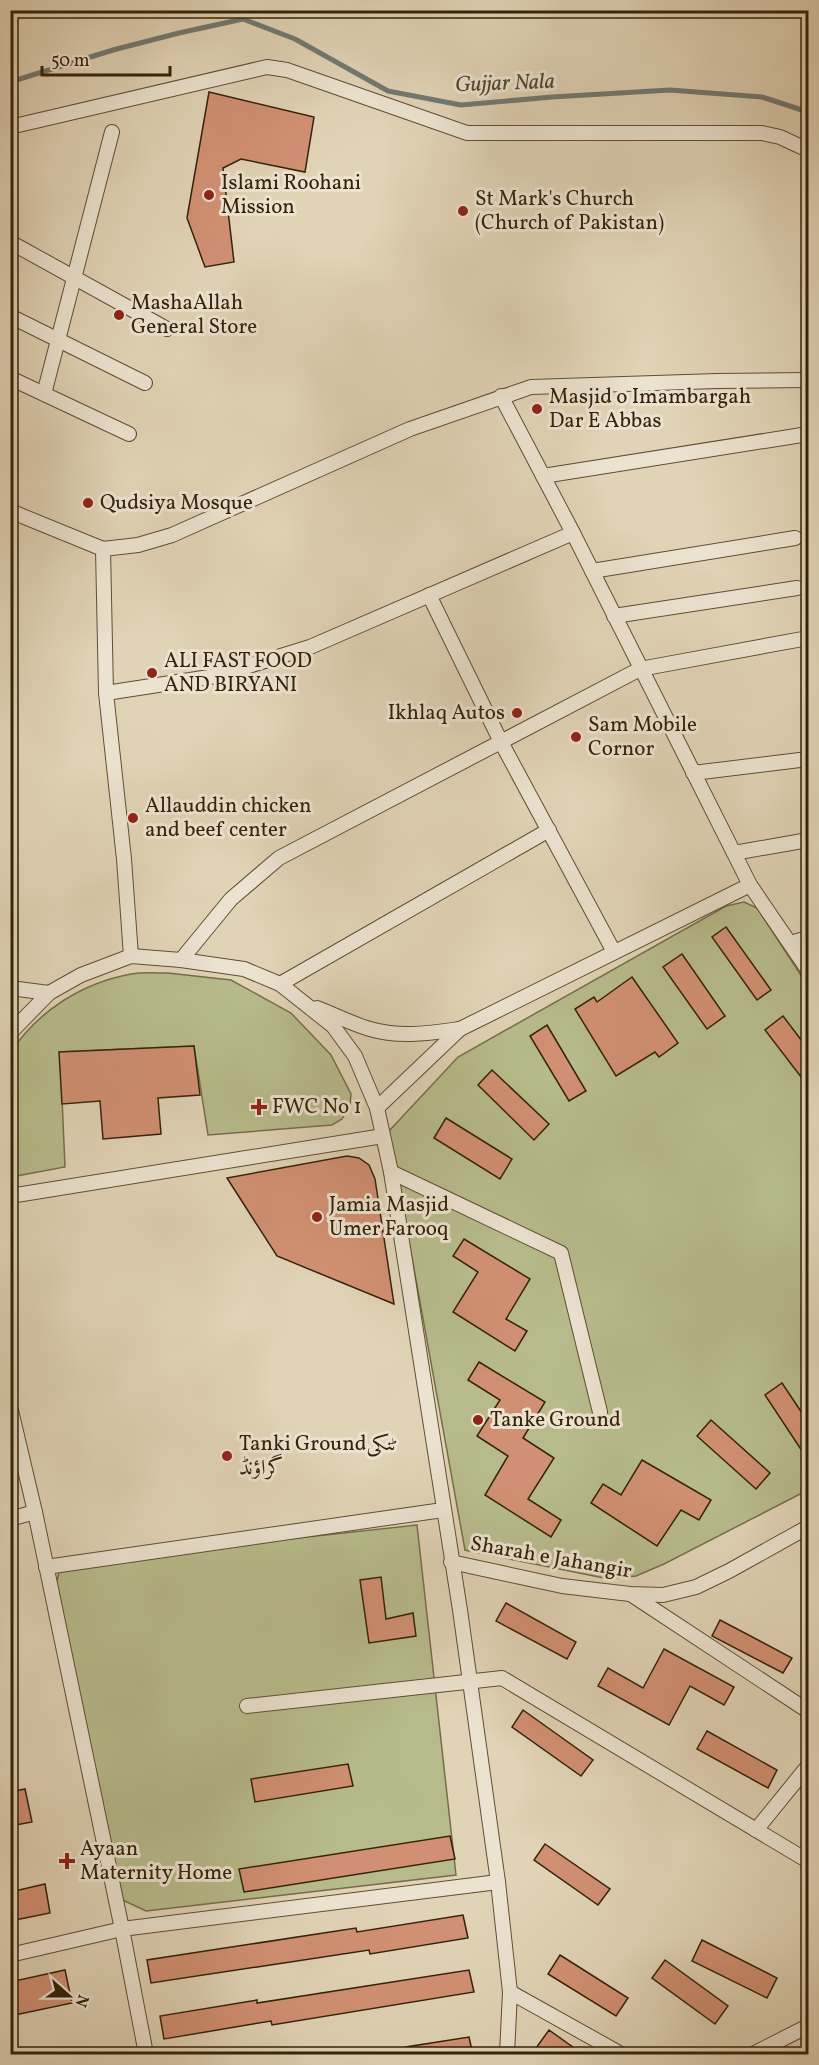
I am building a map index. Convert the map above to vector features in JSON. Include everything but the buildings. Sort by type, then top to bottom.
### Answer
[{"type":"street","points":[[10,127],[267,67],[287,70],[467,133],[762,133],[780,137],[808,150]]},
{"type":"street","points":[[44,394],[112,132]]},
{"type":"street","points":[[10,242],[167,329]]},
{"type":"street","points":[[10,316],[145,383]]},
{"type":"street","points":[[10,378],[129,434]]},
{"type":"street","points":[[10,512],[103,549],[138,545],[172,536],[410,429],[531,387],[808,380]]},
{"type":"street","points":[[501,396],[573,533],[750,885],[808,970]]},
{"type":"street","points":[[543,476],[808,434]]},
{"type":"street","points":[[106,693],[216,676],[310,647],[573,533]]},
{"type":"street","points":[[592,571],[795,538]]},
{"type":"street","points":[[103,549],[106,693],[124,859],[131,956]]},
{"type":"street","points":[[614,616],[797,588]]},
{"type":"street","points":[[429,595],[501,742],[614,952]]},
{"type":"street","points":[[181,960],[231,899],[279,858],[640,669],[808,639]]},
{"type":"street","points":[[693,773],[808,759]]},
{"type":"street","points":[[280,984],[549,830]]},
{"type":"street","points":[[734,852],[808,840]]},
{"type":"street","points":[[377,1108],[460,1029],[750,885]]},
{"type":"street","points":[[790,943],[808,938]]},
{"type":"street","points":[[10,1033],[49,993],[81,975],[131,956],[244,969],[280,984],[310,1005],[333,1026],[355,1056],[377,1108],[391,1172],[470,1682],[498,1882],[510,1992],[507,2055]]},
{"type":"street","points":[[10,988],[49,993]]},
{"type":"street","points":[[310,1005],[371,1029],[400,1035],[460,1029]]},
{"type":"street","points":[[10,1196],[383,1136]]},
{"type":"street","points":[[391,1172],[561,1253],[600,1412]]},
{"type":"street","points":[[10,1406],[35,1512],[146,2055]]},
{"type":"street","points":[[46,1567],[443,1510]]},
{"type":"street","points":[[10,1519],[35,1512]]},
{"type":"street","name":"Sharah e Jahangir","points":[[451,1562],[562,1586],[630,1594],[663,1595],[696,1587],[805,1531]]},
{"type":"street","points":[[630,1594],[808,1711]]},
{"type":"street","points":[[247,1706],[502,1678],[808,1861]]},
{"type":"street","points":[[756,1830],[808,1766]]},
{"type":"street","points":[[10,1954],[122,1929],[498,1882]]},
{"type":"street","points":[[510,1992],[621,2055]]},
{"type":"street","points":[[753,2055],[807,2028]]},
{"type":"green space","points":[[744,902],[757,908],[808,986],[808,1490],[636,1576],[609,1579],[465,1550],[389,1131],[458,1057],[726,906]]},
{"type":"green space","points":[[168,973],[231,980],[291,1013],[331,1055],[351,1094],[350,1105],[342,1119],[332,1125],[208,1135],[194,1046],[60,1052],[65,1167],[11,1177],[11,1052],[22,1037],[34,1024],[63,1001],[95,984],[131,974]]},
{"type":"green space","points":[[417,1525],[456,1875],[146,1911],[116,1897],[56,1585],[61,1564]]},
{"type":"waterway","name":"Gujjar Nala","points":[[10,82],[113,50],[243,19],[295,39],[388,91],[461,105],[670,90],[762,97],[808,112]]},
{"type":"place","name":"Islami Roohani Mission","points":[[209,195]]},
{"type":"place","name":"St Mark's Church (Church of Pakistan)","points":[[463,211]]},
{"type":"place","name":"MashaAllah General Store","points":[[119,315]]},
{"type":"place","name":"Masjid o Imambargah Dar E Abbas","points":[[537,409]]},
{"type":"place","name":"Qudsiya Mosque","points":[[88,503]]},
{"type":"place","name":"ALI FAST FOOD AND BIRYANI","points":[[152,673]]},
{"type":"place","name":"Ikhlaq Autos","points":[[517,713]]},
{"type":"place","name":"Sam Mobile Cornor","points":[[576,737]]},
{"type":"place","name":"Allauddin chicken and beef center","points":[[133,818]]},
{"type":"place","name":"FWC No 1","points":[[259,1107]]},
{"type":"place","name":"Jamia Masjid Umer Farooq","points":[[317,1217]]},
{"type":"place","name":"Tanke Ground","points":[[478,1420]]},
{"type":"place","name":"Tanki Groundٹنکی گراؤنڈ","points":[[227,1456]]},
{"type":"place","name":"Ayaan Maternity Home","points":[[67,1861]]}]
